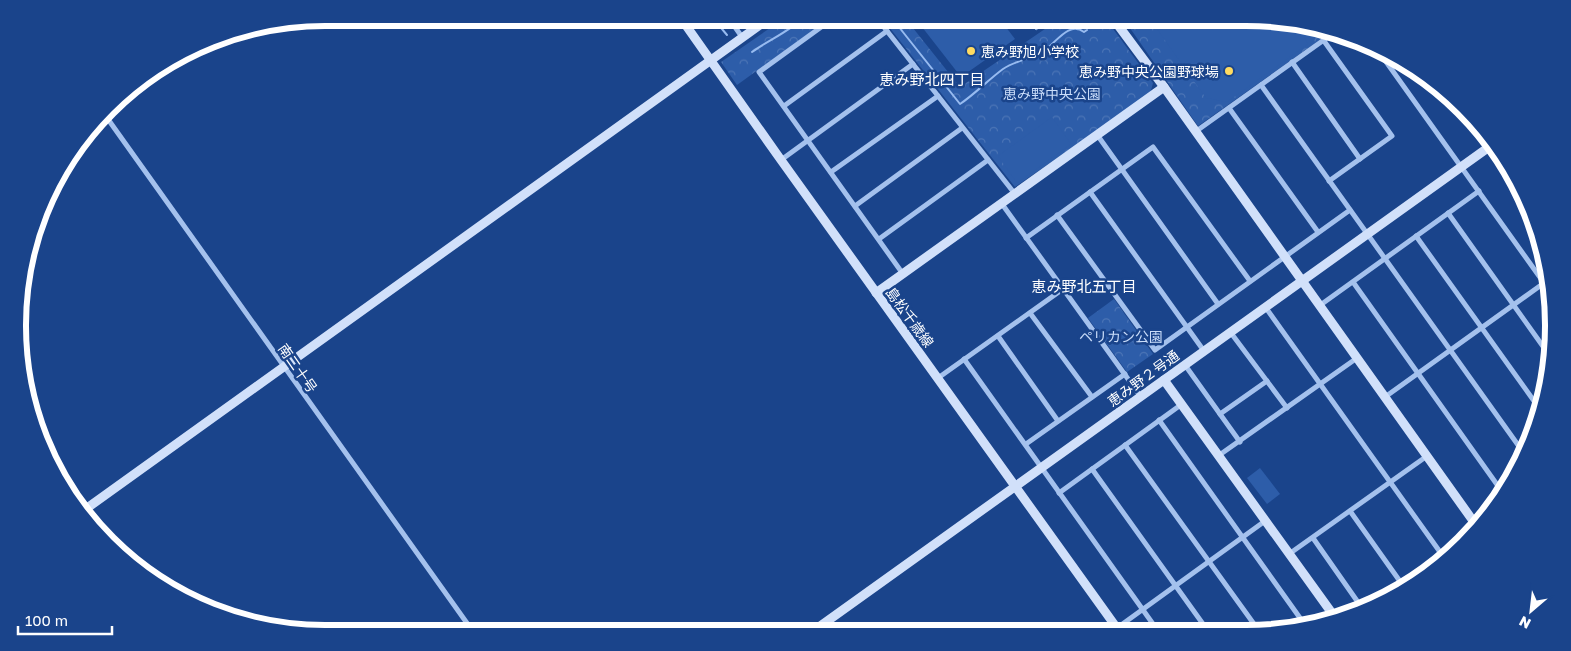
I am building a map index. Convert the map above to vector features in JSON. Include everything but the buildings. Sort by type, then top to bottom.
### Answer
[{"type":"street","name":"島松千歳線","points":[[686,26],[1114,625]]},
{"type":"street","points":[[734,26],[742,37]]},
{"type":"street","points":[[87,507],[759,26]]},
{"type":"street","points":[[824,26],[759,72],[903,274]]},
{"type":"street","points":[[883,26],[1015,194]]},
{"type":"street","points":[[1118,26],[1164,87],[1473,520]]},
{"type":"street","points":[[784,106],[887,31]]},
{"type":"street","points":[[1195,132],[1328,38]]},
{"type":"street","points":[[1324,41],[1392,136],[1329,181]]},
{"type":"street","points":[[1386,61],[1541,278]]},
{"type":"street","points":[[1292,62],[1360,159]]},
{"type":"street","points":[[780,160],[912,64]]},
{"type":"street","points":[[1261,85],[1519,446]]},
{"type":"street","points":[[876,293],[1164,87]]},
{"type":"street","points":[[831,172],[938,96]]},
{"type":"street","points":[[1229,108],[1318,232]]},
{"type":"street","name":"南二十号","points":[[108,120],[468,625]]},
{"type":"street","points":[[855,206],[962,128]]},
{"type":"street","points":[[1098,136],[1218,304]]},
{"type":"street","points":[[1026,238],[1153,147],[1250,281]]},
{"type":"street","name":"恵み野２号通","points":[[822,625],[1487,149]]},
{"type":"street","points":[[879,239],[988,160]]},
{"type":"street","points":[[1319,306],[1479,191]]},
{"type":"street","points":[[1090,192],[1204,351]]},
{"type":"street","points":[[1002,204],[1141,396]]},
{"type":"street","points":[[1058,215],[1155,350],[1350,210]]},
{"type":"street","points":[[1448,213],[1544,348]]},
{"type":"street","points":[[1416,236],[1535,402]]},
{"type":"street","points":[[1353,282],[1498,485]]},
{"type":"street","points":[[1385,397],[1542,285]]},
{"type":"street","points":[[938,378],[1063,289]]},
{"type":"street","points":[[1266,308],[1440,552]]},
{"type":"street","points":[[1030,313],[1092,398]]},
{"type":"street","points":[[1231,332],[1286,408]]},
{"type":"street","points":[[998,336],[1058,421]]},
{"type":"street","points":[[1218,456],[1357,358]]},
{"type":"street","points":[[964,359],[1153,625]]},
{"type":"street","points":[[1185,365],[1240,442]]},
{"type":"street","points":[[1026,444],[1124,374]]},
{"type":"street","points":[[1164,380],[1331,612]]},
{"type":"street","points":[[1220,414],[1267,381]]},
{"type":"street","points":[[1060,492],[1182,404]]},
{"type":"street","points":[[1159,420],[1301,619]]},
{"type":"street","points":[[1125,445],[1254,625]]},
{"type":"street","points":[[1289,554],[1427,456]]},
{"type":"street","points":[[1092,469],[1204,625]]},
{"type":"street","points":[[1350,511],[1400,582]]},
{"type":"street","points":[[1124,625],[1265,521]]},
{"type":"street","points":[[1313,538],[1358,603]]},
{"type":"green space","points":[[773,26],[819,26],[737,85],[721,62]]},
{"type":"green space","name":"恵み野中央公園","points":[[888,26],[911,26],[960,87],[1049,26],[1111,26],[1153,83],[1150,94],[1015,187]]},
{"type":"green space","points":[[921,26],[1005,26],[1015,39],[961,77]]},
{"type":"green space","name":"恵み野中央公園野球場","points":[[1129,26],[1265,27],[1325,37],[1198,126]]},
{"type":"green space","name":"恵み野中央公園野球場","points":[[1158,26],[1265,27],[1304,32],[1304,37],[1308,44],[1227,102],[1206,98],[1157,29]]},
{"type":"green space","points":[[1052,117],[1071,144],[1017,183],[998,156]]},
{"type":"green space","name":"ペリカン公園","points":[[1114,299],[1153,354],[1127,372],[1088,318]]},
{"type":"green space","points":[[1260,468],[1280,494],[1267,504],[1247,478]]},
{"type":"water","points":[[1033,26],[1042,26],[1036,30]]},
{"type":"waterway","points":[[720,26],[727,35]]},
{"type":"waterway","points":[[752,52],[793,26]]},
{"type":"waterway","points":[[898,26],[960,104],[1003,69],[1042,52],[1067,31],[1078,29],[1084,32],[1087,30]]},
{"type":"place","name":"恵み野旭小学校","points":[[971,51]]},
{"type":"place","name":"恵み野中央公園野球場","points":[[1229,71]]},
{"type":"district","name":"恵み野北四丁目","points":[[932,79]]},
{"type":"district","name":"恵み野北五丁目","points":[[1084,286]]}]
